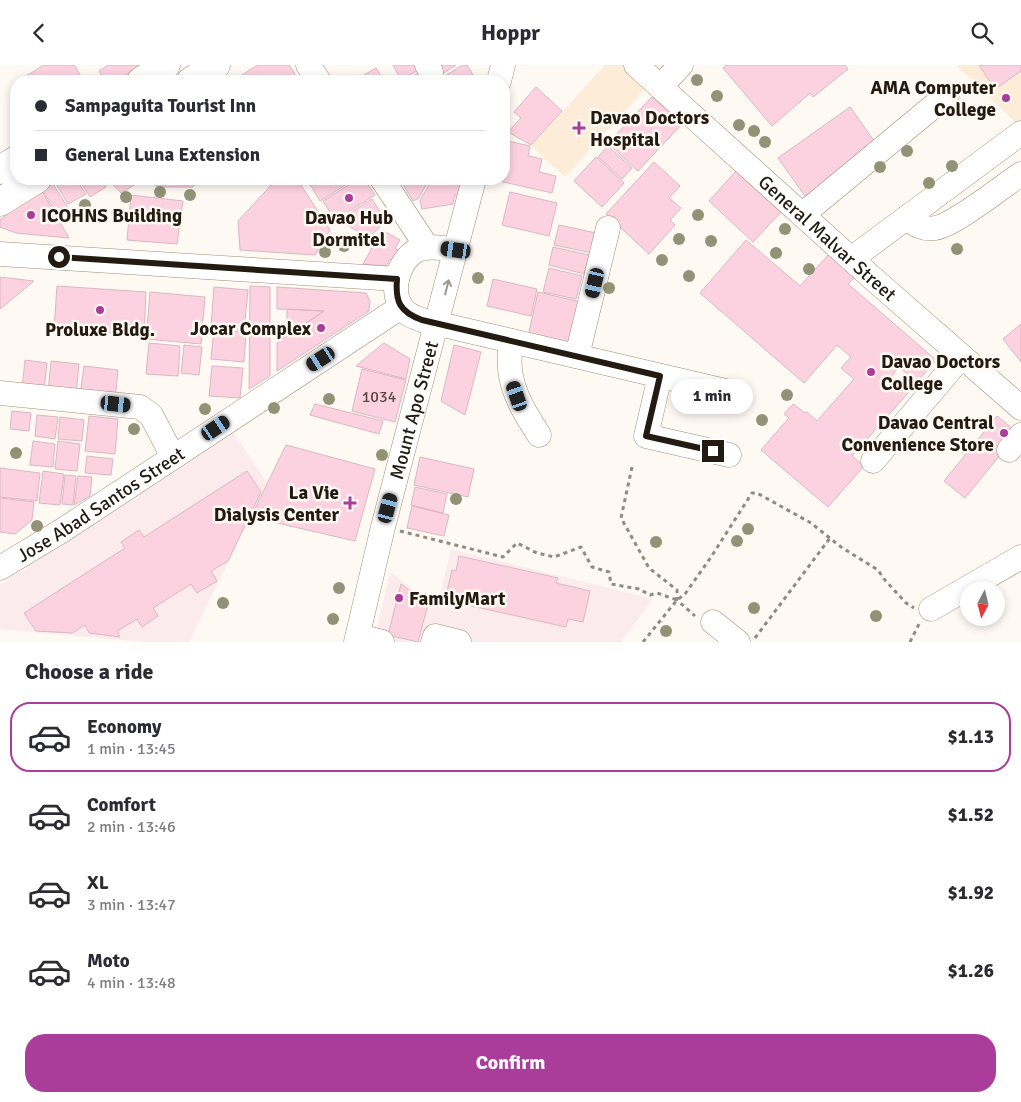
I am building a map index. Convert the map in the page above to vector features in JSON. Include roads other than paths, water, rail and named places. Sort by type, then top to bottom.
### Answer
[{"type":"main road","points":[[150,75],[166,65]]},
{"type":"main road","points":[[200,75],[216,65]]},
{"type":"main road","points":[[0,202],[27,185]]},
{"type":"street","name":"General Malvar Street","points":[[636,65],[851,259],[1021,408]]},
{"type":"street","points":[[660,87],[681,65]]},
{"type":"street","points":[[802,215],[948,95]]},
{"type":"street","points":[[851,259],[1021,133]]},
{"type":"street","points":[[906,219],[918,227],[936,228],[953,221],[1021,174]]},
{"type":"street","points":[[386,185],[427,247]]},
{"type":"street","name":"Mount Apo Street","points":[[357,639],[383,527],[472,185]]},
{"type":"street","points":[[577,357],[608,228]]},
{"type":"street","points":[[456,250],[427,247],[406,258],[397,279],[397,298],[401,307],[406,312],[413,317],[437,323],[738,394]]},
{"type":"street","points":[[0,254],[397,279]]},
{"type":"street","name":"Jose Abad Santos Street","points":[[0,568],[63,530],[401,307]]},
{"type":"street","points":[[511,341],[509,368],[512,381],[523,410],[539,435]]},
{"type":"street","points":[[873,461],[961,357]]},
{"type":"street","points":[[660,376],[646,436],[729,455]]},
{"type":"street","points":[[0,393],[140,407],[151,415],[173,457]]},
{"type":"street","points":[[924,609],[1021,557]]},
{"type":"street","points":[[712,622],[738,642]]},
{"type":"street","points":[[433,642],[435,636],[459,642]]},
{"type":"street","points":[[357,639],[382,642]]},
{"type":"place","name":"AMA Computer College","points":[[1006,98]]},
{"type":"place","name":"Davao Doctors Hospital","points":[[579,128]]},
{"type":"place","name":"Davao Hub Dormitel","points":[[349,198]]},
{"type":"place","name":"ICOHNS Building","points":[[31,215]]},
{"type":"place","name":"Proluxe Bldg.","points":[[100,310]]},
{"type":"place","name":"Jocar Complex","points":[[321,328]]},
{"type":"place","name":"Davao Doctors College","points":[[871,372]]},
{"type":"place","name":"Davao Central Convenience Store","points":[[1004,433]]},
{"type":"place","name":"La Vie Dialysis Center","points":[[350,503]]},
{"type":"place","name":"FamilyMart","points":[[399,598]]}]
